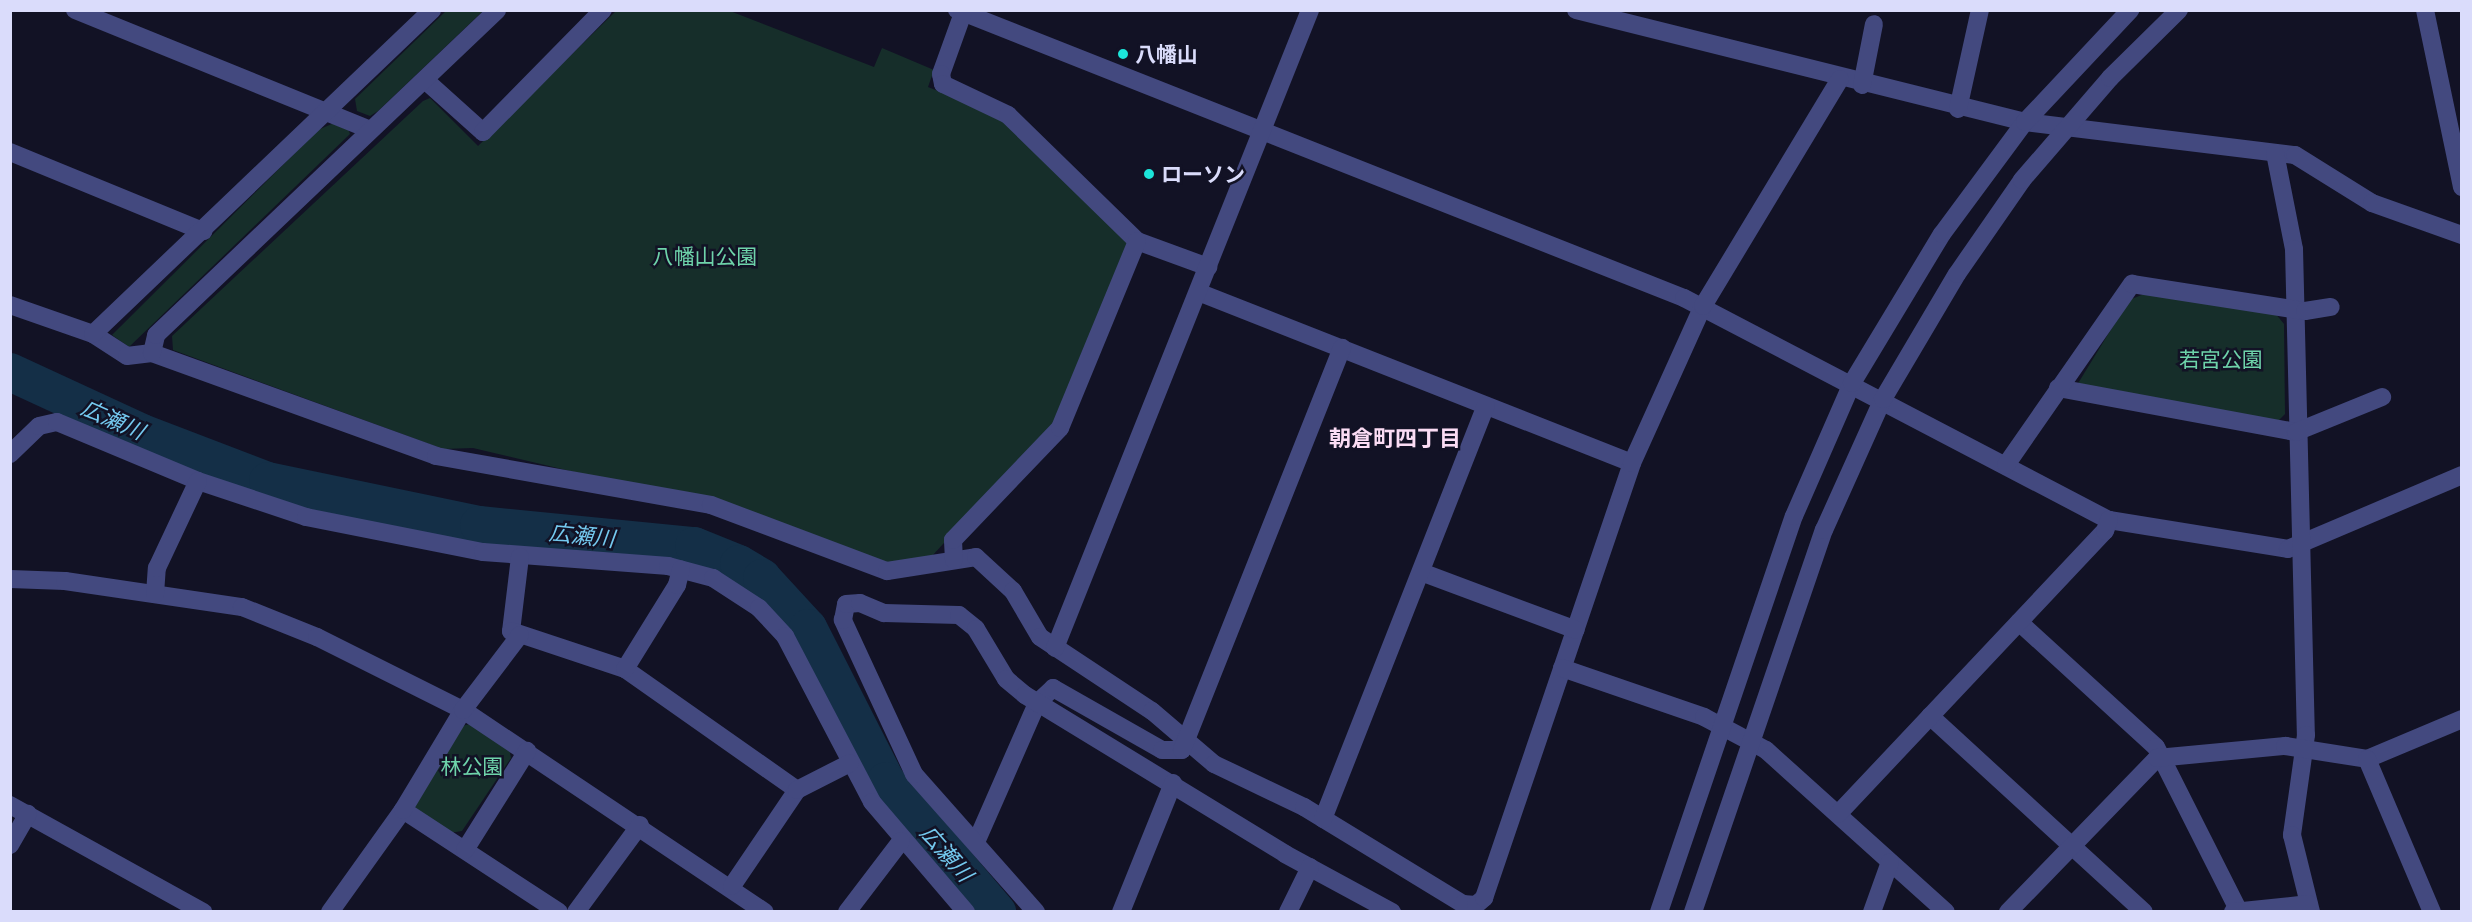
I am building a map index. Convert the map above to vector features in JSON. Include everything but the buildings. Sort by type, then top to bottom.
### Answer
[{"type":"street","points":[[75,10],[371,130]]},
{"type":"street","points":[[93,334],[432,10]]},
{"type":"street","points":[[152,353],[156,334],[497,10]]},
{"type":"street","points":[[425,80],[483,132],[603,10]]},
{"type":"street","points":[[1055,648],[1310,10]]},
{"type":"street","points":[[1575,10],[1628,17],[1840,79],[1958,109],[2025,122],[2067,124],[2304,159],[2372,203],[2462,235]]},
{"type":"street","points":[[1958,109],[1980,10]]},
{"type":"street","points":[[1659,912],[1794,516],[1852,383],[1942,234],[2025,122],[2130,10]]},
{"type":"street","points":[[1693,912],[1824,530],[1883,399],[1991,222],[2067,124],[2179,10]]},
{"type":"street","points":[[2425,10],[2462,187]]},
{"type":"street","points":[[1209,267],[1137,241],[1008,115],[943,84],[941,74],[960,12],[1262,129],[1703,306],[2109,520],[2279,549],[2298,545],[2462,476]]},
{"type":"street","points":[[1862,85],[1874,24]]},
{"type":"street","points":[[10,305],[93,334],[127,356],[152,353],[436,456],[711,505],[887,571],[954,560],[980,560],[1013,591],[1040,637],[1152,711],[1222,768],[1323,819],[1463,904],[1480,903],[1632,463],[1703,306],[1840,79]]},
{"type":"street","points":[[10,152],[203,231]]},
{"type":"street","points":[[2019,622],[2160,756],[2236,910],[2310,908],[2292,835],[2304,748],[2293,307],[2294,249],[2275,153]]},
{"type":"street","points":[[954,560],[953,540],[1060,428],[1137,241]]},
{"type":"street","points":[[2006,465],[2132,284],[2312,311],[2331,307]]},
{"type":"street","points":[[1198,292],[1632,463]]},
{"type":"street","points":[[977,840],[1037,703],[1048,690],[1060,689],[1170,754],[1188,741],[1342,348]]},
{"type":"street","points":[[2058,388],[2296,432],[2382,397]]},
{"type":"street","points":[[1323,819],[1486,406]]},
{"type":"street","points":[[10,454],[39,426],[57,422],[198,482],[306,517],[520,556],[681,568],[744,596],[785,636],[829,713],[850,763],[901,841],[966,912]]},
{"type":"street","points":[[155,594],[157,568],[198,482]]},
{"type":"street","points":[[1838,814],[2019,622],[2109,520]]},
{"type":"street","points":[[520,556],[510,626],[520,635],[625,669],[797,790]]},
{"type":"street","points":[[625,669],[677,585],[681,568]]},
{"type":"street","points":[[1421,572],[1576,630]]},
{"type":"street","points":[[10,579],[155,594],[256,611],[463,710],[732,886],[765,912]]},
{"type":"street","points":[[1036,912],[977,840],[956,825],[914,774],[841,610],[854,602],[884,613],[959,615],[976,629],[1006,679],[1037,703],[1310,867],[1392,912]]},
{"type":"street","points":[[330,912],[403,810],[463,710],[520,635]]},
{"type":"street","points":[[1562,668],[1722,725],[1751,741],[1838,814],[1946,912]]},
{"type":"street","points":[[1930,716],[2073,844],[2144,912]]},
{"type":"street","points":[[2008,912],[2160,756],[2304,748],[2367,759],[2462,719]]},
{"type":"street","points":[[465,850],[527,751]]},
{"type":"street","points":[[2367,759],[2432,912]]},
{"type":"street","points":[[732,886],[797,790],[850,763]]},
{"type":"street","points":[[1121,912],[1173,783]]},
{"type":"street","points":[[10,805],[203,912]]},
{"type":"street","points":[[403,810],[559,912]]},
{"type":"street","points":[[10,845],[28,814]]},
{"type":"street","points":[[576,912],[640,825]]},
{"type":"street","points":[[847,912],[901,841]]},
{"type":"street","points":[[1872,912],[1890,862]]},
{"type":"street","points":[[1288,912],[1310,867]]},
{"type":"green space","points":[[446,11],[483,11],[378,111],[370,116],[357,111],[355,99]]},
{"type":"green space","name":"八幡山公園","points":[[616,11],[730,11],[874,67],[882,48],[934,70],[928,87],[1005,118],[1129,245],[1053,424],[932,556],[890,565],[625,484],[473,448],[443,449],[173,350],[172,336],[423,101],[430,98],[478,146]]},
{"type":"green space","points":[[334,123],[347,126],[350,134],[129,347],[112,335],[318,130]]},
{"type":"green space","name":"若宮公園","points":[[2144,294],[2275,313],[2284,324],[2285,414],[2276,423],[2077,385],[2129,300]]},
{"type":"green space","name":"林公園","points":[[470,724],[509,748],[511,758],[462,831],[450,833],[414,807],[462,726]]},
{"type":"waterway","name":"広瀬川","points":[[10,372],[142,433],[268,481],[479,525],[694,546],[739,564],[762,578],[808,628],[886,781],[997,912]]},
{"type":"place","name":"八幡山","points":[[1123,54]]},
{"type":"place","name":"ローソン","points":[[1149,174]]},
{"type":"district","name":"朝倉町四丁目","points":[[1395,438]]}]
